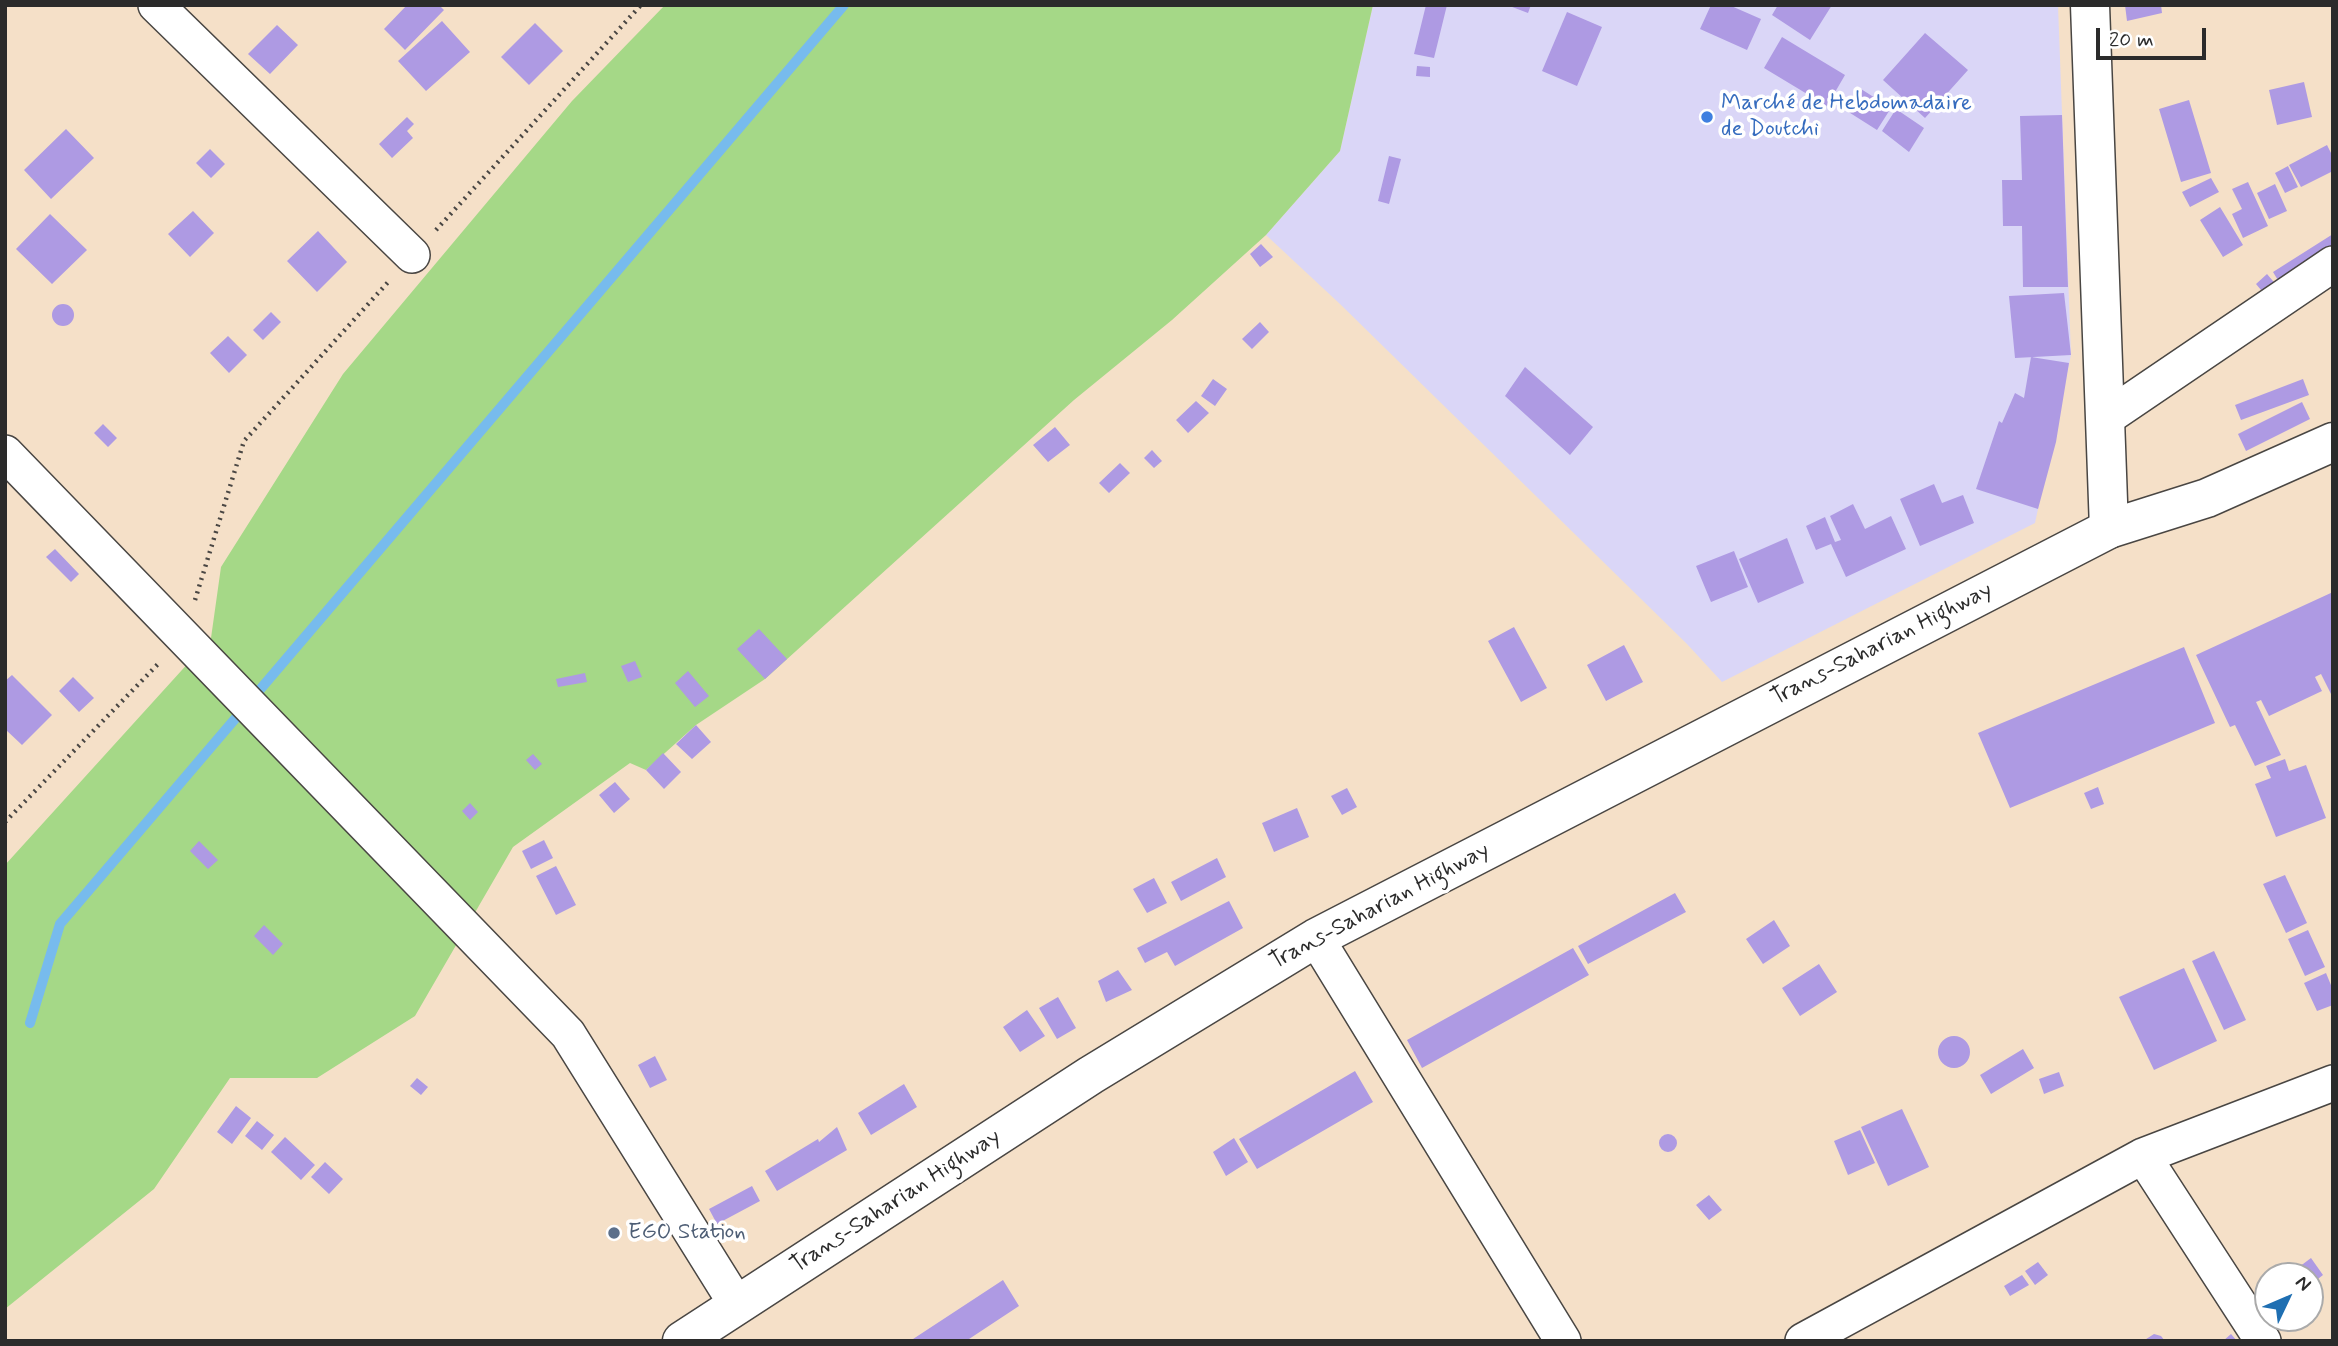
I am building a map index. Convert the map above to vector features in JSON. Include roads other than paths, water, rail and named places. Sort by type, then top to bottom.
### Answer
[{"type":"main road","points":[[2090,5],[2109,529]]},
{"type":"main road","name":"Trans-Saharian Highway","points":[[682,1341],[1091,1075],[1316,938],[2109,529],[2207,498],[2333,442]]},
{"type":"street","points":[[156,5],[412,256]]},
{"type":"street","points":[[2106,418],[2333,264]]},
{"type":"street","points":[[5,453],[568,1034],[737,1305]]},
{"type":"street","points":[[1316,938],[1563,1341]]},
{"type":"street","points":[[1803,1341],[2143,1156],[2333,1083]]},
{"type":"street","points":[[2143,1156],[2263,1341]]},
{"type":"waterway","points":[[30,1023],[60,924],[844,5]]},
{"type":"place","name":"Marché de Hebdomadaire de Doutchi","points":[[1707,117]]},
{"type":"place","name":"EGO Station","points":[[614,1233]]}]
